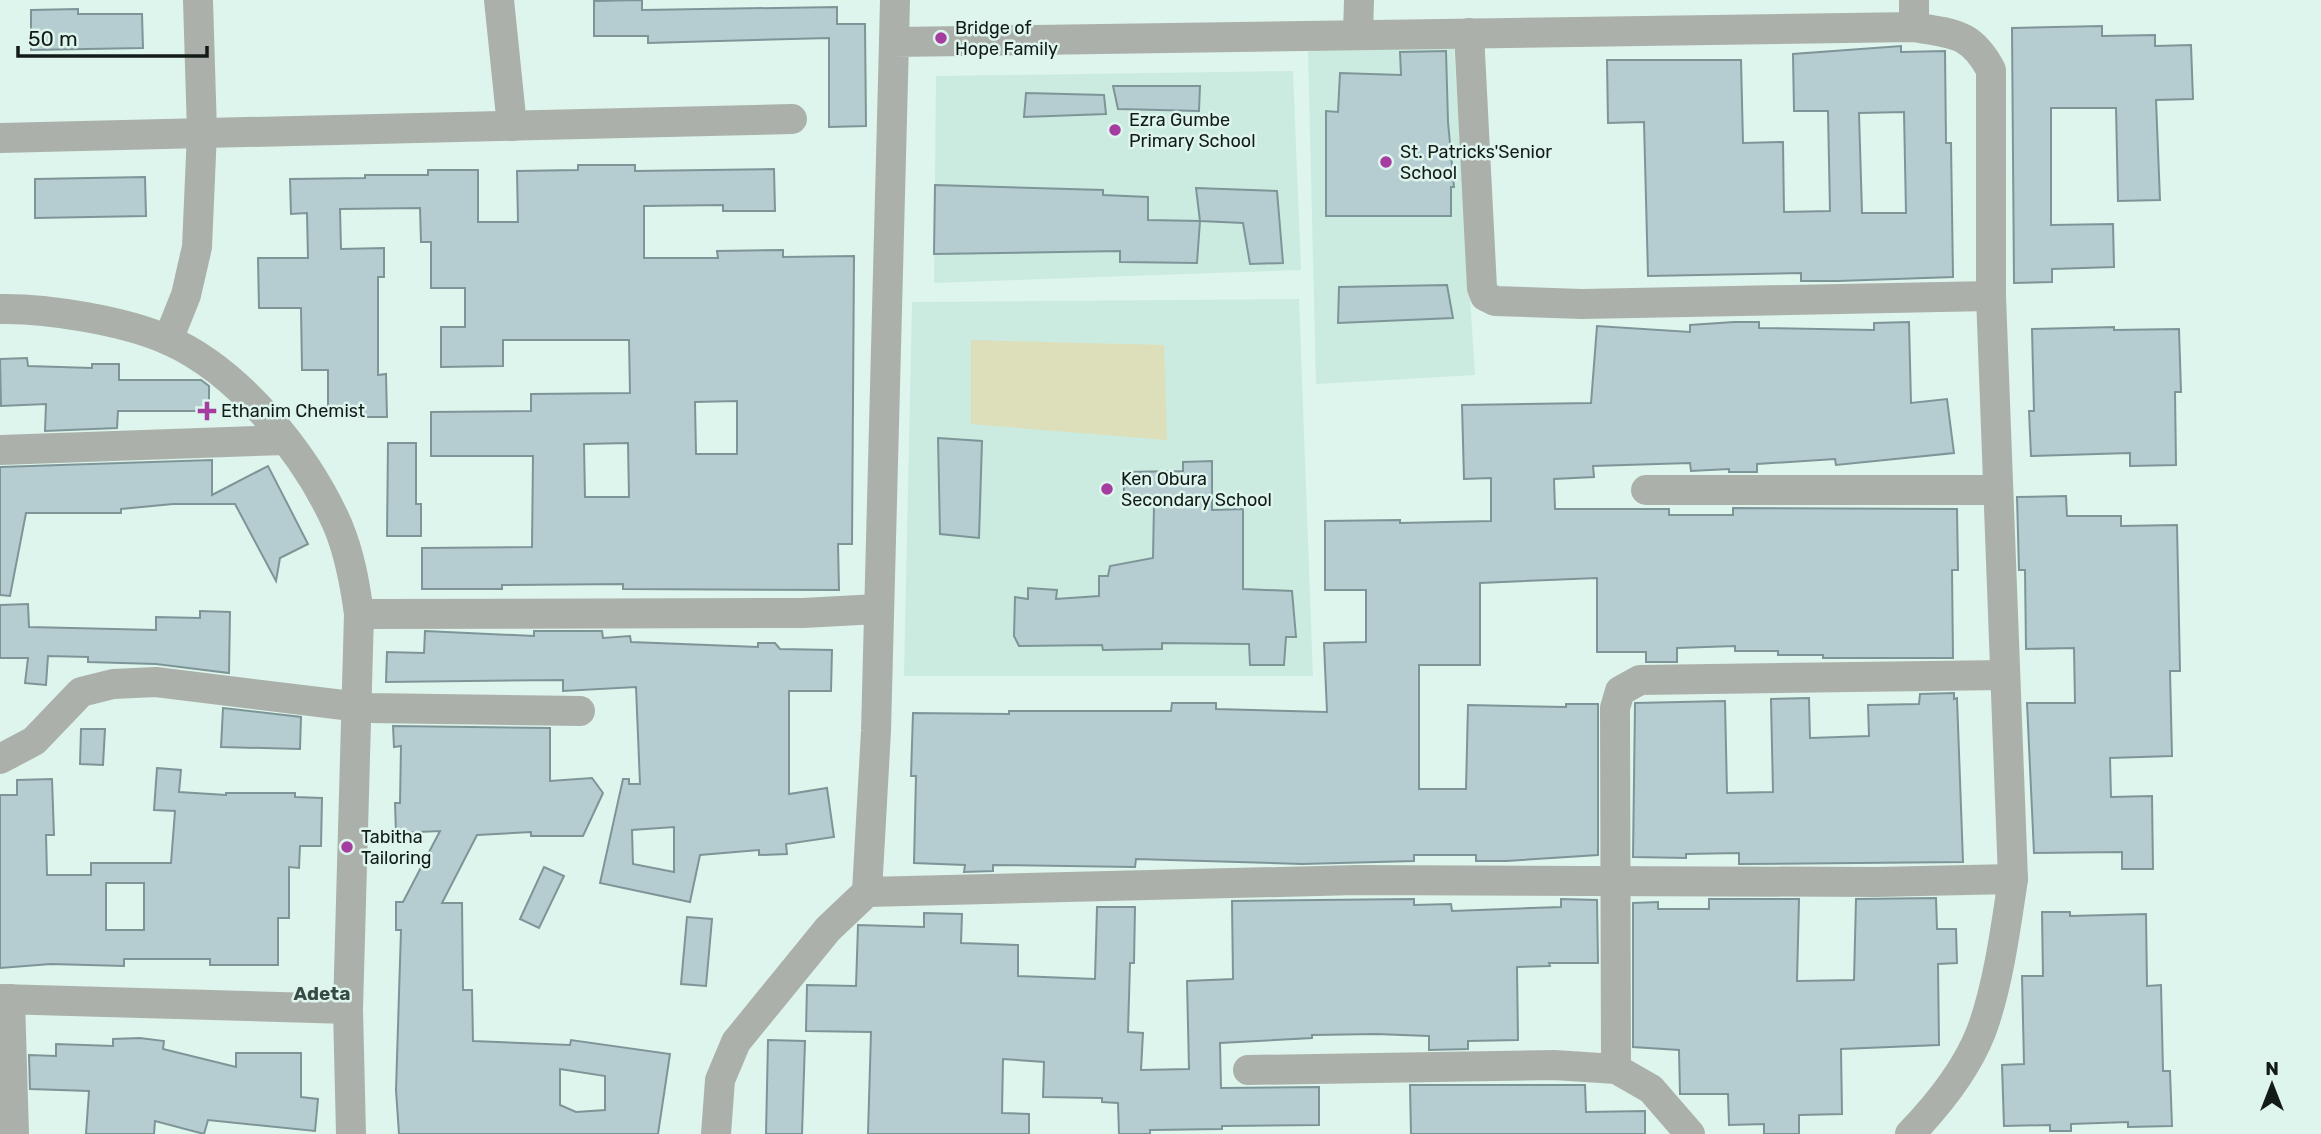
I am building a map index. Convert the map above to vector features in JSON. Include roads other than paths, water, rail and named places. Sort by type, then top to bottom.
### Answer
[{"type":"street","points":[[168,340],[186,295],[197,247],[202,132],[198,0]]},
{"type":"street","points":[[499,0],[512,126]]},
{"type":"street","points":[[867,892],[876,731],[895,0]]},
{"type":"street","points":[[1359,0],[1359,34]]},
{"type":"street","points":[[894,42],[1469,33],[1914,13],[1963,35],[1981,50],[1992,70],[1991,296],[2012,879],[2005,934],[1980,1032],[1940,1103],[1910,1134]]},
{"type":"street","points":[[1469,33],[1482,288],[1485,296],[1495,301],[1582,304],[1991,296]]},
{"type":"street","points":[[0,138],[792,119]]},
{"type":"street","points":[[0,309],[68,315],[168,340],[246,393],[285,440],[338,526],[353,571],[359,614],[348,1009],[351,1134]]},
{"type":"street","points":[[0,450],[285,440]]},
{"type":"street","points":[[1646,490],[1998,490]]},
{"type":"street","points":[[359,614],[789,613],[878,609]]},
{"type":"street","points":[[1616,1069],[1615,708],[1620,691],[1628,684],[1640,680],[2005,675]]},
{"type":"street","points":[[0,759],[34,741],[81,692],[113,684],[156,682],[357,706],[580,710]]},
{"type":"street","points":[[716,1134],[720,1080],[736,1042],[828,929],[867,892],[1357,880],[1876,882],[2012,879]]},
{"type":"street","points":[[14,1134],[5,999],[348,1009]]},
{"type":"street","points":[[1248,1070],[1554,1065],[1616,1069],[1651,1089],[1690,1134]]},
{"type":"place","name":"Bridge of Hope Family","points":[[941,38]]},
{"type":"place","name":"Ezra Gumbe Primary School","points":[[1115,130]]},
{"type":"place","name":"St. Patricks'Senior School","points":[[1386,162]]},
{"type":"place","name":"Ethanim Chemist","points":[[207,411]]},
{"type":"place","name":"Ken Obura Secondary School","points":[[1107,489]]},
{"type":"place","name":"Tabitha Tailoring","points":[[347,847]]},
{"type":"district","name":"Adeta","points":[[322,993]]}]
